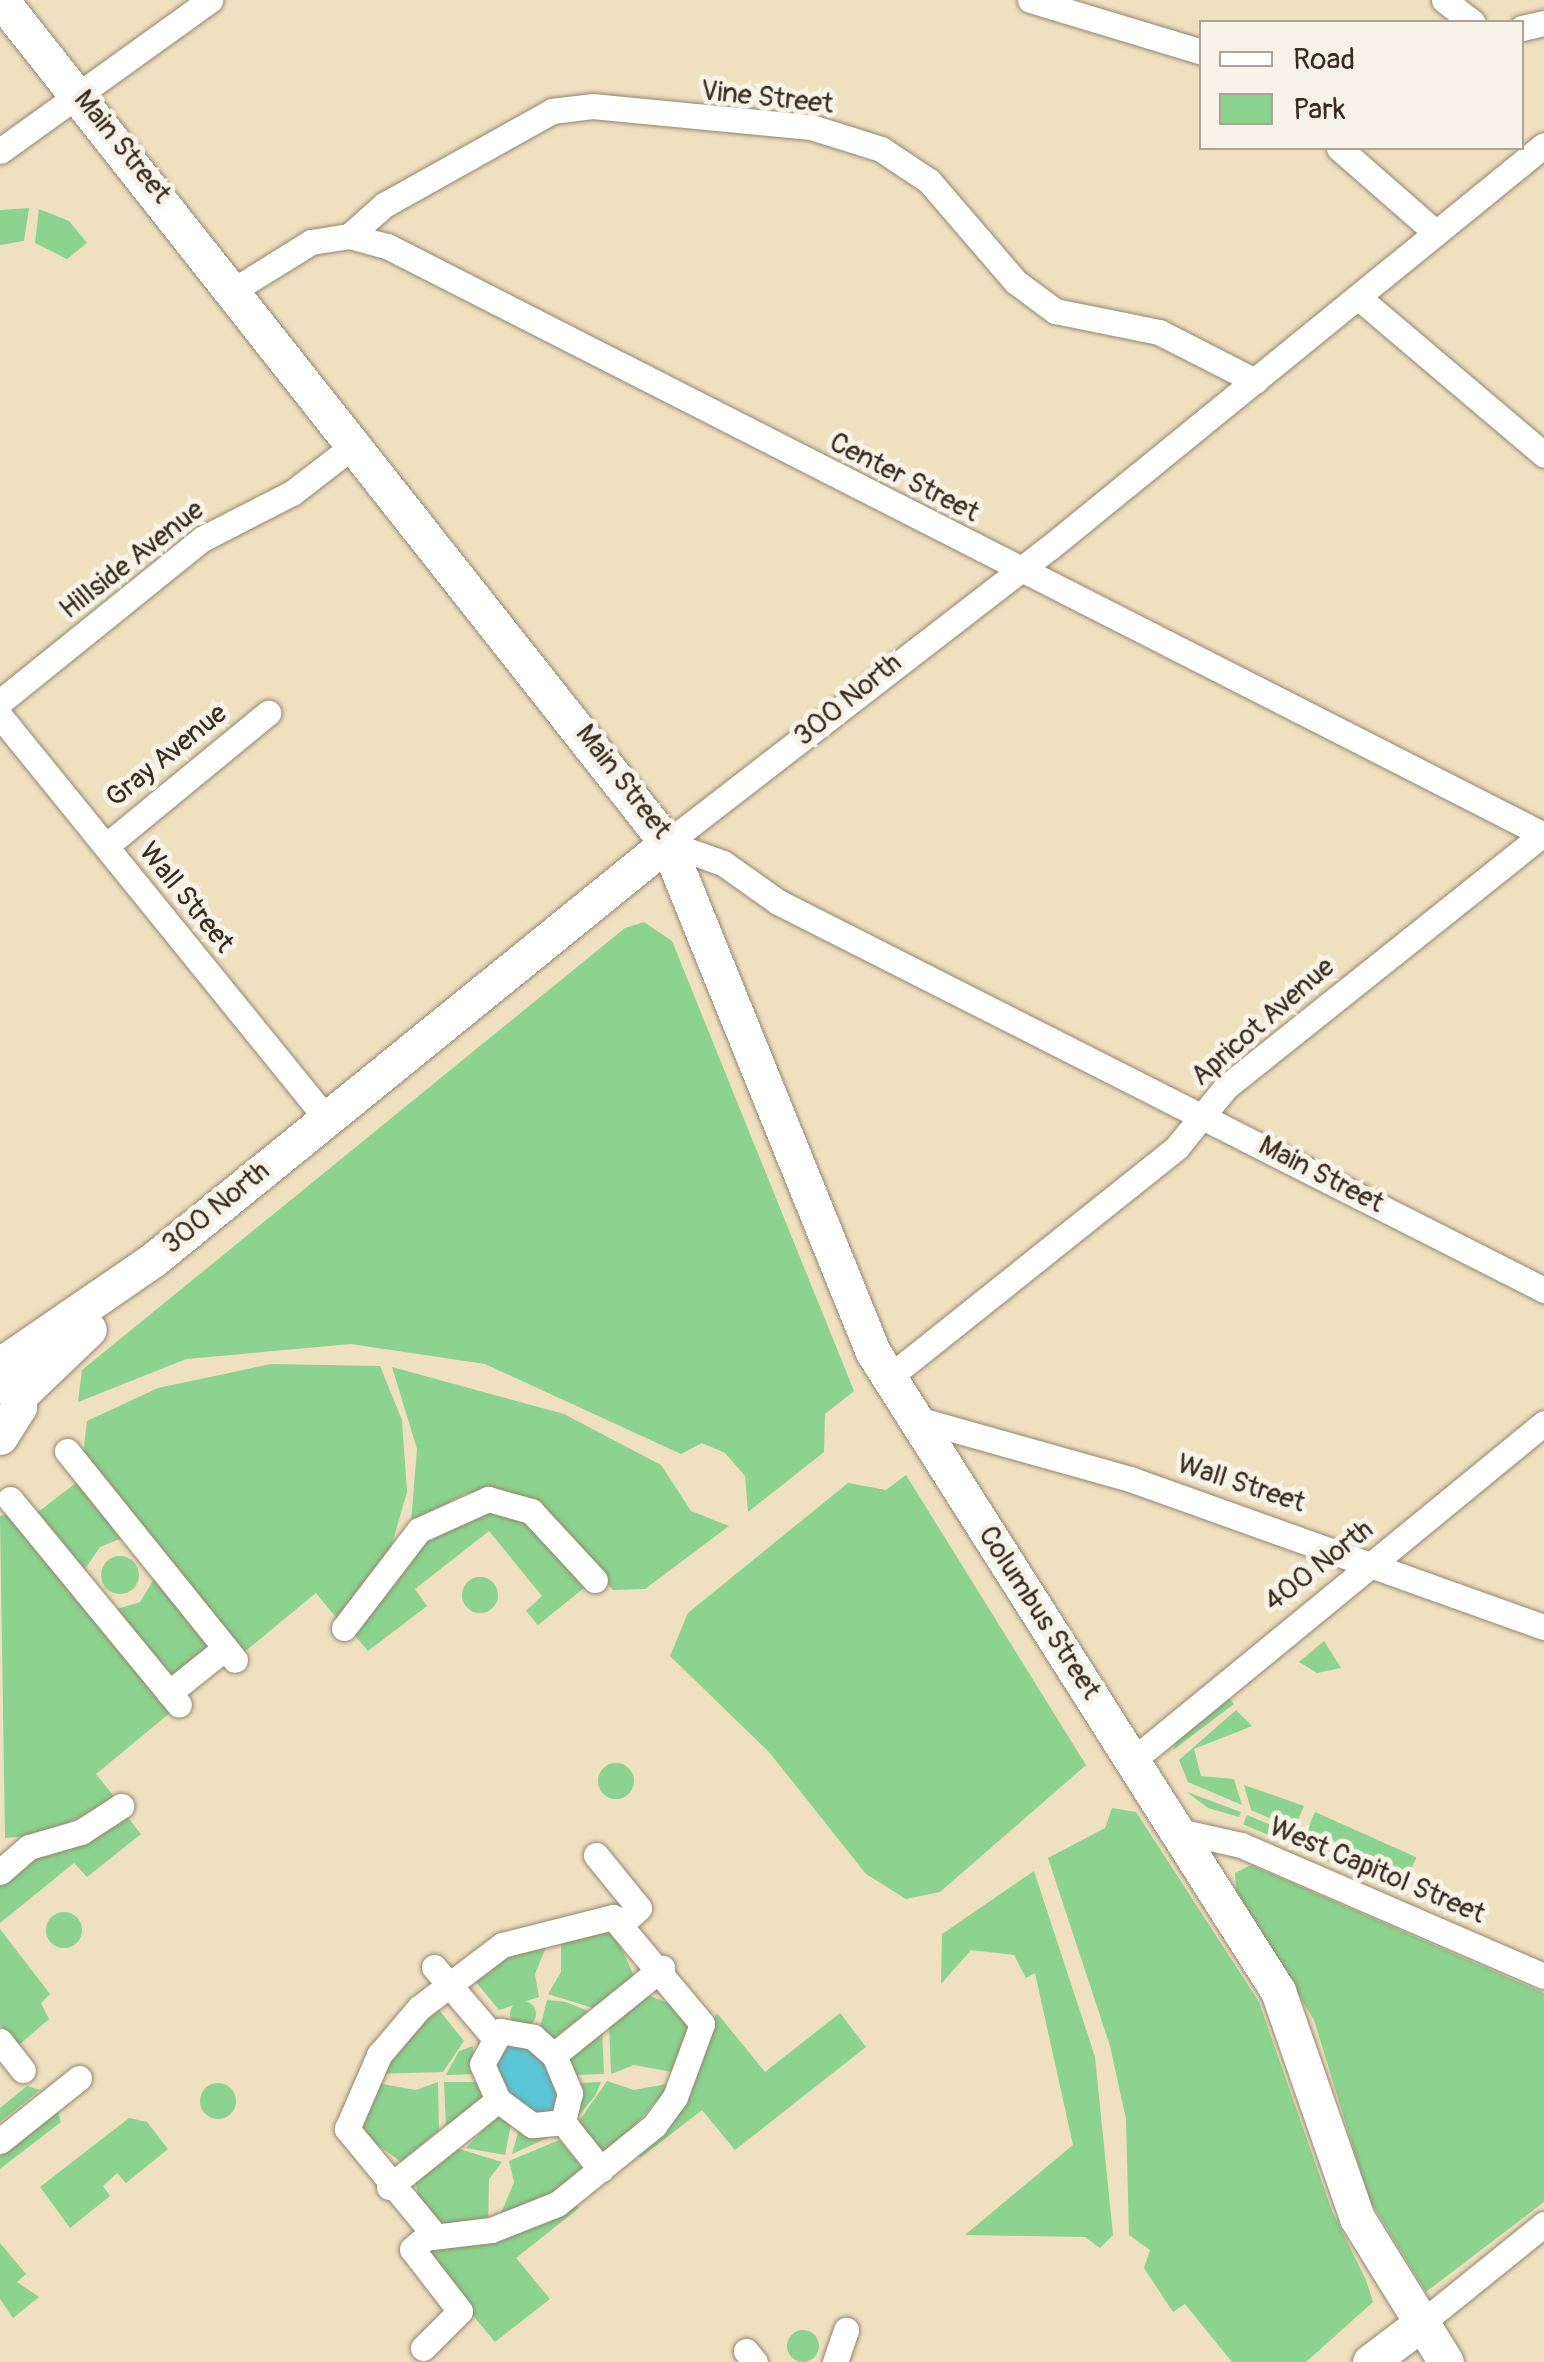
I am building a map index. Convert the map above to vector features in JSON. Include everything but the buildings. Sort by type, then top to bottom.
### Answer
[{"type":"main road","name":"Main Street","points":[[1,0],[237,288],[666,843]]},
{"type":"main road","name":"300 North","points":[[6,1376],[666,843]]},
{"type":"main road","name":"Columbus Street","points":[[666,843],[888,1378],[1182,1832],[1278,1991],[1357,2218],[1419,2326],[1446,2362]]},
{"type":"main road","points":[[0,1436],[15,1421],[6,1376]]},
{"type":"main road","points":[[1370,2362],[1419,2326]]},
{"type":"street","points":[[0,151],[210,0]]},
{"type":"street","points":[[1030,0],[1199,51]]},
{"type":"street","points":[[1444,0],[1469,20]]},
{"type":"street","name":"Vine Street","points":[[350,236],[384,205],[552,110],[592,106],[811,127],[881,150],[928,182],[1049,308],[1159,332],[1255,381]]},
{"type":"street","name":"300 North","points":[[666,843],[1255,381],[1544,145]]},
{"type":"street","points":[[1341,150],[1436,233]]},
{"type":"street","points":[[237,288],[292,251],[350,236]]},
{"type":"street","name":"Center Street","points":[[350,236],[388,246],[1543,834]]},
{"type":"street","points":[[1358,298],[1544,455]]},
{"type":"street","name":"Hillside Avenue","points":[[0,702],[202,538],[292,493],[357,443]]},
{"type":"street","name":"Gray Avenue","points":[[106,846],[268,712]]},
{"type":"street","name":"Wall Street","points":[[0,716],[326,1118]]},
{"type":"street","name":"Apricot Avenue","points":[[888,1378],[1177,1147],[1203,1114],[1543,834]]},
{"type":"street","name":"Main Street","points":[[666,843],[723,863],[778,902],[1544,1290]]},
{"type":"street","name":"Wall Street","points":[[913,1418],[984,1431],[1373,1560],[1544,1627]]},
{"type":"street","name":"400 North","points":[[1133,1760],[1544,1423]]},
{"type":"street","points":[[10,1499],[174,1700],[230,1654],[67,1452]]},
{"type":"street","points":[[344,1628],[419,1530],[488,1499],[531,1511],[595,1580]]},
{"type":"street","points":[[0,1872],[29,1847],[81,1832],[122,1806]]},
{"type":"street","name":"West Capitol Street","points":[[1182,1832],[1241,1845],[1544,1976]]},
{"type":"street","points":[[596,1855],[638,1908],[620,1925]]},
{"type":"street","points":[[423,2348],[460,2311],[412,2250],[425,2238],[432,2232],[347,2129],[390,2037],[441,1976],[530,1932],[590,1918],[620,1925],[702,2024],[700,2042],[666,2111],[601,2170],[524,2220],[425,2238]]},
{"type":"street","points":[[554,2056],[660,1969]]},
{"type":"street","points":[[441,1976],[492,2036]]},
{"type":"street","points":[[492,2036],[524,2033],[554,2056],[570,2093],[563,2122]]},
{"type":"street","points":[[492,2036],[482,2064],[498,2100],[532,2125],[563,2122]]},
{"type":"street","points":[[0,2041],[23,2070]]},
{"type":"street","points":[[0,2141],[79,2078]]},
{"type":"street","points":[[392,2185],[498,2100]]},
{"type":"street","points":[[563,2122],[601,2170]]},
{"type":"street","points":[[1419,2326],[1544,2224]]},
{"type":"street","points":[[835,2362],[846,2330]]},
{"type":"green space","points":[[29,208],[24,241],[0,245],[0,210]]},
{"type":"green space","points":[[39,209],[69,221],[87,243],[67,259],[35,243]]},
{"type":"green space","points":[[644,922],[672,941],[854,1391],[825,1414],[824,1452],[748,1512],[745,1476],[725,1453],[702,1443],[681,1454],[485,1364],[351,1344],[186,1359],[78,1402],[82,1370],[625,928]]},
{"type":"green space","points":[[271,1364],[380,1366],[402,1420],[407,1492],[390,1551],[338,1620],[316,1593],[243,1653],[83,1455],[87,1421],[158,1388]]},
{"type":"green space","points":[[392,1367],[564,1414],[661,1465],[691,1511],[729,1526],[645,1589],[613,1590],[525,1496],[467,1493],[411,1522],[417,1449]]},
{"type":"green space","points":[[906,1475],[1086,1765],[940,1892],[906,1899],[866,1874],[769,1752],[670,1656],[688,1613],[848,1483],[886,1490]]},
{"type":"green space","points":[[77,1482],[122,1538],[100,1547],[85,1569],[38,1512]]},
{"type":"green space","points":[[479,1507],[524,1512],[584,1588],[538,1625],[526,1611],[542,1596],[489,1531],[415,1589],[427,1606],[368,1651],[352,1632],[417,1546]]},
{"type":"green space","points":[[10,1513],[171,1712],[96,1774],[117,1800],[41,1835],[5,1838],[0,1516]]},
{"type":"green space","points":[[120,1556],[134,1561],[139,1575],[134,1589],[120,1594],[106,1589],[101,1575],[106,1561]]},
{"type":"green space","points":[[480,1577],[492,1583],[498,1595],[492,1607],[480,1613],[468,1607],[462,1595],[468,1583]]},
{"type":"green space","points":[[154,1579],[211,1648],[173,1678],[117,1609],[140,1602]]},
{"type":"green space","points":[[1324,1641],[1341,1668],[1317,1673],[1299,1662]]},
{"type":"green space","points":[[1228,1697],[1234,1704],[1173,1750],[1177,1739]]},
{"type":"green space","points":[[1236,1710],[1252,1726],[1194,1749],[1201,1776],[1234,1779],[1242,1805],[1188,1782],[1179,1760]]},
{"type":"green space","points":[[616,1763],[628,1769],[634,1781],[628,1793],[616,1799],[604,1793],[598,1781],[604,1769]]},
{"type":"green space","points":[[1244,1785],[1304,1806],[1294,1829],[1251,1810]]},
{"type":"green space","points":[[1187,1792],[1241,1812],[1239,1817],[1208,1808]]},
{"type":"green space","points":[[1112,1808],[1136,1812],[1259,2002],[1332,2211],[1366,2280],[1373,2302],[1306,2362],[1232,2362],[1185,2304],[1173,2312],[1144,2268],[1150,2250],[1129,2235],[1126,2119],[1110,2046],[1048,1858],[1105,1828]]},
{"type":"green space","points":[[1315,1812],[1416,1857],[1407,1879],[1305,1834]]},
{"type":"green space","points":[[125,1814],[141,1834],[87,1877],[74,1863],[0,1923],[0,1880],[13,1868]]},
{"type":"green space","points":[[1247,1815],[1291,1834],[1287,1843],[1243,1824]]},
{"type":"green space","points":[[1303,1839],[1396,1880],[1382,1885],[1299,1849]]},
{"type":"green space","points":[[1251,1865],[1544,1993],[1544,2202],[1426,2292],[1369,2199],[1314,2020],[1236,1891],[1235,1873]]},
{"type":"green space","points":[[1034,1871],[1095,2057],[1113,2235],[1100,2248],[1085,2237],[965,2235],[1073,2145],[1035,1973],[1026,1978],[1014,1955],[971,1950],[941,1984],[942,1934]]},
{"type":"green space","points":[[64,1912],[76,1918],[82,1930],[76,1942],[64,1948],[52,1942],[46,1930],[52,1918]]},
{"type":"green space","points":[[610,1923],[634,1976],[593,2008],[548,1994],[561,1972],[561,1930]]},
{"type":"green space","points":[[0,1929],[50,1994],[41,2003],[49,2019],[18,2046],[0,2025]]},
{"type":"green space","points":[[551,1935],[535,1974],[539,1997],[499,2010],[472,1977]]},
{"type":"green space","points":[[648,1995],[677,2007],[695,2029],[678,2073],[634,2065],[611,2074],[609,2026]]},
{"type":"green space","points":[[547,2000],[588,2011],[551,2041],[539,2032]]},
{"type":"green space","points":[[523,2001],[532,2005],[536,2014],[532,2023],[523,2027],[514,2023],[510,2014],[514,2005]]},
{"type":"green space","points":[[435,2005],[464,2041],[443,2072],[376,2074]]},
{"type":"green space","points":[[717,2013],[765,2072],[840,2013],[866,2047],[735,2150],[702,2110],[640,2158],[634,2150]]},
{"type":"green space","points":[[602,2030],[604,2074],[573,2075],[565,2059]]},
{"type":"green space","points":[[473,2046],[474,2074],[446,2075],[459,2051]]},
{"type":"green space","points":[[607,2081],[634,2090],[672,2083],[606,2158],[577,2124]]},
{"type":"green space","points":[[371,2082],[416,2090],[438,2082],[439,2130],[401,2162],[354,2127]]},
{"type":"green space","points":[[444,2082],[476,2082],[483,2097],[446,2127]]},
{"type":"green space","points":[[601,2082],[595,2096],[574,2121],[576,2083]]},
{"type":"green space","points":[[218,2083],[230,2089],[236,2101],[230,2113],[218,2119],[206,2113],[200,2101],[206,2089]]},
{"type":"green space","points":[[27,2086],[40,2090],[0,2122],[0,2108]]},
{"type":"green space","points":[[58,2111],[61,2122],[0,2169],[0,2156]]},
{"type":"green space","points":[[497,2115],[511,2124],[505,2155],[466,2148]]},
{"type":"green space","points":[[129,2118],[147,2122],[168,2149],[126,2183],[117,2173],[103,2186],[110,2196],[70,2228],[40,2187]]},
{"type":"green space","points":[[519,2129],[556,2134],[512,2154]]},
{"type":"green space","points":[[559,2140],[587,2173],[497,2223],[514,2182],[509,2161]]},
{"type":"green space","points":[[456,2148],[502,2162],[489,2179],[488,2227],[440,2235],[422,2212],[415,2181]]},
{"type":"green space","points":[[572,2200],[579,2208],[516,2258],[550,2299],[495,2342],[420,2252]]},
{"type":"green space","points":[[0,2243],[26,2274],[17,2282],[39,2297],[13,2318],[0,2299]]},
{"type":"green space","points":[[803,2330],[814,2335],[819,2346],[814,2357],[803,2362],[792,2357],[787,2346],[792,2335]]},
{"type":"water","points":[[496,2042],[527,2046],[549,2068],[560,2102],[548,2118],[521,2109],[496,2078]]}]
